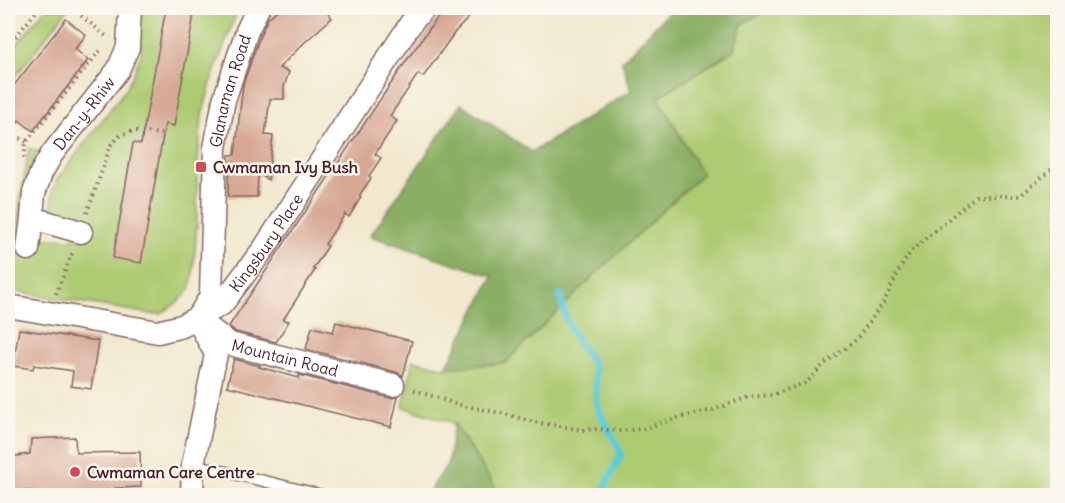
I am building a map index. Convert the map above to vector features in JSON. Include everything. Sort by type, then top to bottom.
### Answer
[{"type":"street","name":"Dan-y-Rhiw","points":[[28,249],[34,193],[41,172],[52,154],[118,70],[128,47],[130,8]]},
{"type":"street","name":"Glanaman Road","points":[[197,319],[211,296],[215,148],[222,110],[247,31],[258,8]]},
{"type":"street","name":"Kingsbury Place","points":[[197,319],[222,304],[265,247],[413,20],[425,8]]},
{"type":"street","points":[[32,218],[81,232]]},
{"type":"street","points":[[8,306],[158,332],[182,326],[197,319],[216,354],[193,464],[192,495]]},
{"type":"street","name":"Mountain Road","points":[[197,319],[230,344],[393,385]]},
{"type":"lane","points":[[193,464],[326,495]]},
{"type":"path","points":[[8,46],[39,8]]},
{"type":"path","points":[[72,8],[126,52]]},
{"type":"path","points":[[49,313],[81,232],[111,145],[122,134],[135,131],[163,134]]},
{"type":"path","points":[[393,385],[456,404],[534,422],[583,430],[620,431],[643,429],[713,410],[748,397],[773,395],[807,382],[824,364],[856,340],[884,302],[911,251],[976,196],[1020,196],[1058,164]]},
{"type":"green space","points":[[46,8],[67,10],[8,86],[8,55]]},
{"type":"green space","points":[[145,8],[238,8],[212,79],[202,115],[197,172],[197,223],[190,290],[161,314],[151,314],[8,290],[8,264],[10,264],[29,148],[38,152],[33,162],[17,254],[35,256],[41,243],[49,238],[72,240],[80,219],[57,213],[52,207],[52,192],[56,181],[125,90],[134,73],[141,54],[140,26]]},
{"type":"green space","points":[[673,8],[771,8],[742,24],[734,50],[658,97],[702,174],[505,363],[446,368],[493,276],[370,236],[461,104],[532,152],[631,91],[622,61]]},
{"type":"green space","points":[[771,8],[1057,8],[1057,495],[500,495],[454,423],[403,407],[413,360],[446,368],[604,266],[702,174],[658,97],[734,50],[742,24]]},
{"type":"green space","points":[[454,423],[500,495],[427,495],[448,463]]},
{"type":"building","points":[[166,8],[195,9],[174,126],[165,124],[141,263],[113,258],[133,143],[141,144]]},
{"type":"building","points":[[280,8],[323,8],[332,18],[279,68],[289,72],[284,87],[284,99],[270,99],[265,135],[273,136],[268,180],[258,173],[257,197],[228,197],[229,155],[235,155],[243,84],[268,18]]},
{"type":"building","points":[[447,8],[478,8],[455,32],[423,77],[418,74],[390,116],[397,121],[375,154],[381,158],[369,176],[371,178],[349,217],[345,214],[325,244],[328,246],[313,269],[315,270],[283,320],[289,321],[276,342],[236,332],[229,326],[404,64]]},
{"type":"building","points":[[66,19],[86,35],[75,49],[88,60],[33,131],[19,120],[8,135],[8,93]]},
{"type":"building","points":[[336,322],[412,341],[403,376],[396,372],[306,349],[312,327],[333,332]]},
{"type":"building","points":[[19,329],[98,341],[91,389],[71,386],[73,371],[34,365],[33,369],[13,366]]},
{"type":"building","points":[[234,359],[299,378],[299,375],[390,398],[398,397],[391,427],[227,386]]},
{"type":"building","name":"Cwmaman Care Centre","points":[[75,437],[76,453],[140,452],[141,487],[115,488],[115,493],[70,495],[31,495],[31,491],[10,490],[10,457],[30,454],[31,439]]},
{"type":"waterway","points":[[560,295],[572,332],[592,362],[599,411],[621,454],[599,496]]},
{"type":"place","name":"Cwmaman Ivy Bush","points":[[201,167]]},
{"type":"place","name":"Cwmaman Care Centre","points":[[75,472]]}]
